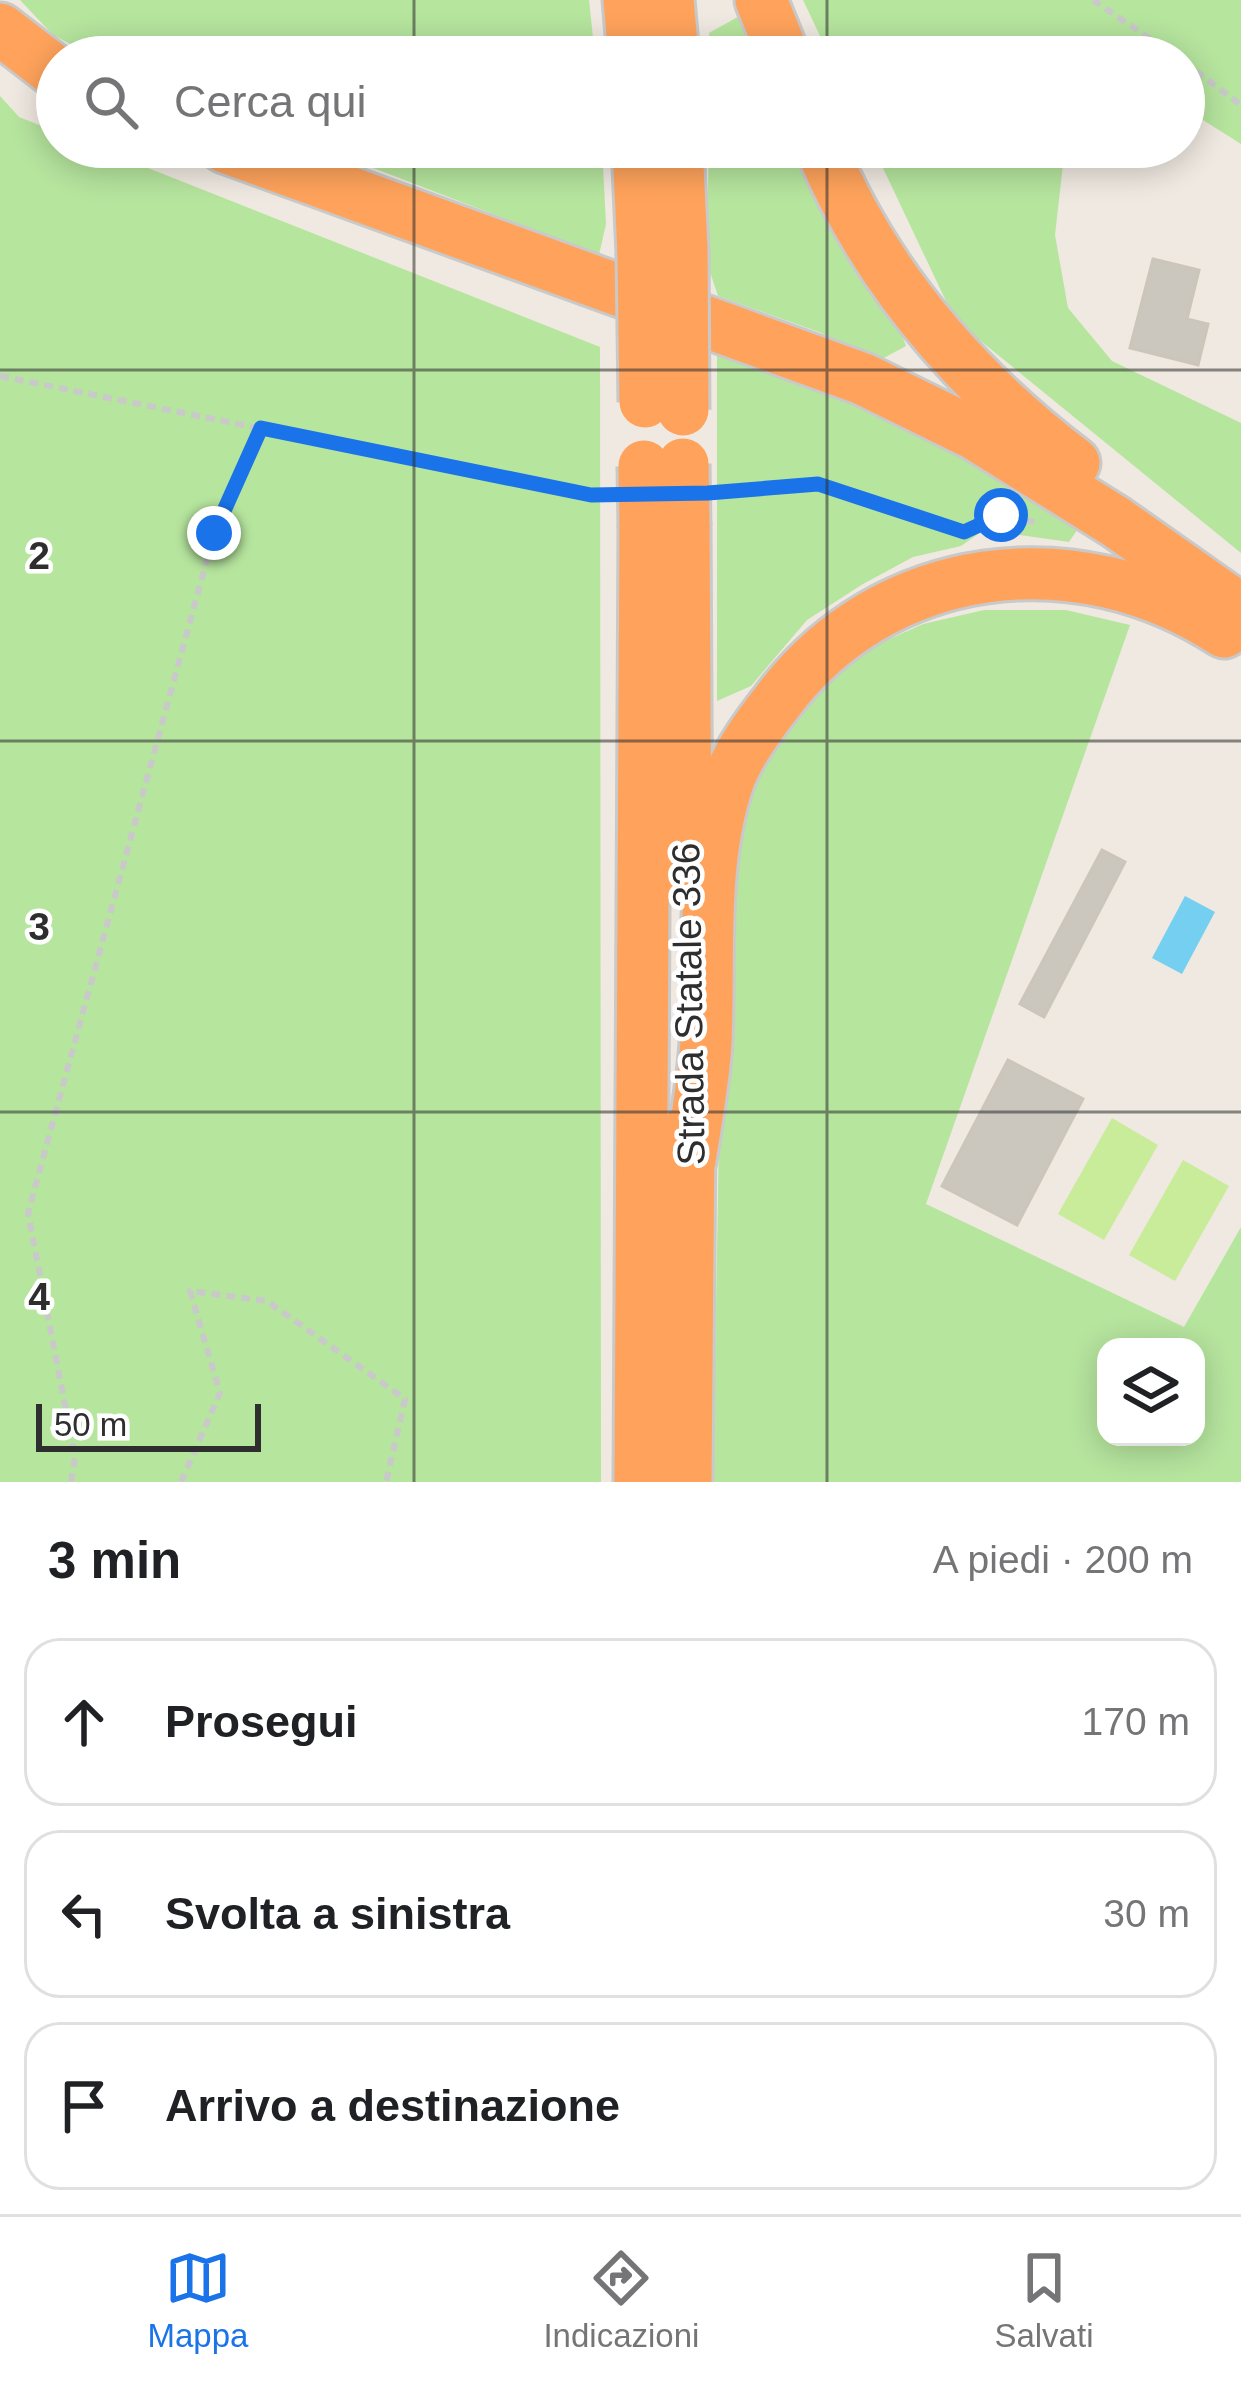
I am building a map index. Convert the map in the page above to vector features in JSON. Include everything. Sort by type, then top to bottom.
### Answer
[{"type":"highway","points":[[639,31],[668,0]]},
{"type":"highway","points":[[761,0],[776,36]]},
{"type":"highway","points":[[0,29],[36,57]]},
{"type":"highway","points":[[283,168],[863,379],[975,434],[1241,610]]},
{"type":"highway","points":[[643,168],[662,251]]},
{"type":"highway","points":[[663,495],[662,251],[674,168]]},
{"type":"highway","points":[[830,168],[895,282],[956,359],[1026,427],[1160,528],[1241,610]]},
{"type":"highway","name":"Strada Statale 336","points":[[663,495],[690,1160],[686,1482]]},
{"type":"highway","name":"Strada Statale 336","points":[[640,1482],[663,495]]},
{"type":"highway","points":[[690,1160],[706,1047],[713,842],[730,776],[758,727],[812,658],[863,618],[917,593],[981,575],[1071,575],[1140,590],[1189,609],[1241,643]]},
{"type":"path","points":[[1094,0],[1146,36]]},
{"type":"path","points":[[1205,77],[1241,104]]},
{"type":"path","points":[[0,376],[591,495],[818,484],[964,532],[1001,515],[1044,524]]},
{"type":"path","points":[[71,1482],[75,1457],[28,1213],[214,533],[261,428]]},
{"type":"path","points":[[182,1482],[220,1394],[190,1291],[267,1301],[405,1399],[386,1482]]},
{"type":"green space","points":[[20,0],[589,0],[593,36],[55,36]]},
{"type":"green space","points":[[803,0],[1241,0],[1241,144],[1205,121],[1205,36],[820,36]]},
{"type":"green space","points":[[743,14],[750,36],[709,36]]},
{"type":"green space","points":[[0,96],[19,117],[36,124],[36,168],[148,168],[600,347],[601,1482],[0,1482]]},
{"type":"green space","points":[[373,168],[603,168],[606,224],[599,255]]},
{"type":"green space","points":[[708,168],[819,168],[906,346],[880,360],[819,332],[718,296],[706,260]]},
{"type":"green space","points":[[883,168],[1063,168],[1055,235],[1068,308],[1112,361],[1241,423],[1241,553],[955,320]]},
{"type":"green space","points":[[717,346],[901,418],[1083,521],[1069,542],[984,530],[961,546],[913,557],[807,620],[751,686],[717,701]]},
{"type":"green space","points":[[984,610],[1066,610],[1130,625],[926,1204],[1184,1327],[1241,1227],[1241,1482],[713,1482],[723,906],[750,786],[777,739],[830,676],[874,646],[923,624]]},
{"type":"green space","points":[[1112,1118],[1158,1145],[1104,1240],[1058,1214]]},
{"type":"green space","points":[[1183,1160],[1229,1186],[1175,1281],[1129,1255]]},
{"type":"water","points":[[1185,896],[1215,912],[1182,974],[1152,958]]},
{"type":"building","points":[[1153,259],[1199,270],[1187,319],[1208,324],[1198,365],[1130,348]]},
{"type":"building","points":[[1102,850],[1125,862],[1044,1017],[1020,1004]]},
{"type":"building","points":[[1008,1060],[1083,1099],[1017,1225],[942,1186]]},
{"type":"route","points":[[214,533],[261,428],[591,495],[708,493],[818,484],[964,532],[1001,515]]}]
